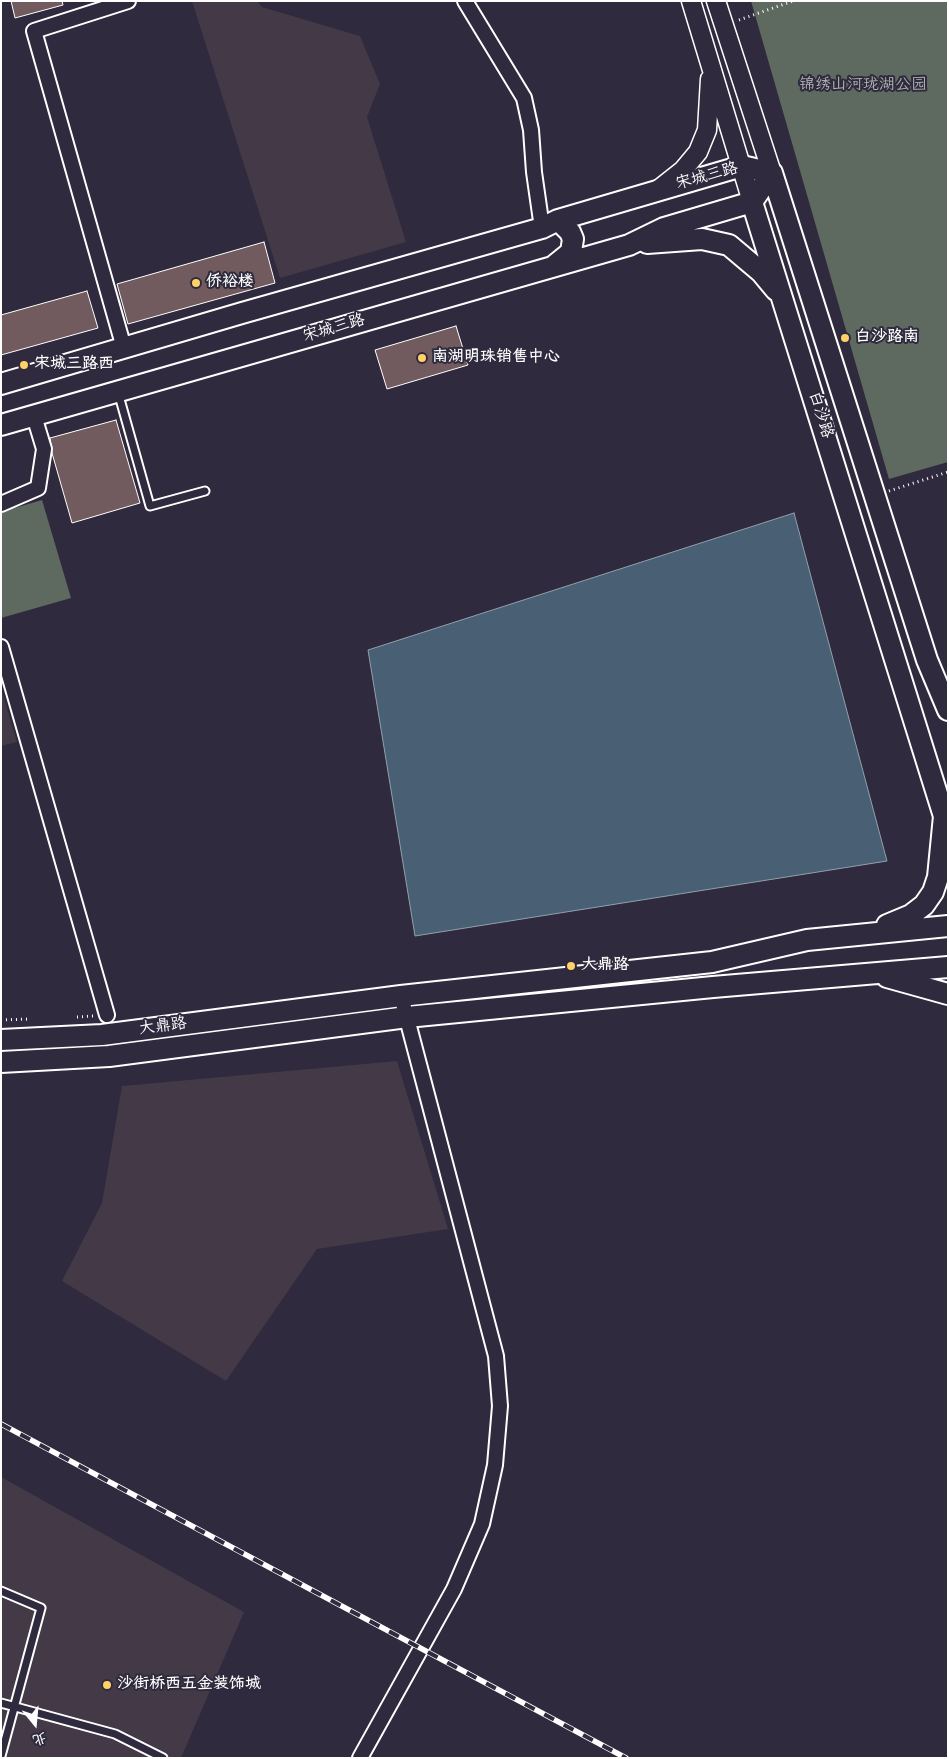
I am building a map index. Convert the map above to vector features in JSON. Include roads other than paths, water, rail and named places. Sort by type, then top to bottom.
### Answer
[{"type":"main road","name":"宋城三路","points":[[1,384],[742,166],[772,173],[752,202],[664,228],[629,245],[1,425]]},
{"type":"main road","name":"白沙路","points":[[772,173],[927,660],[948,710]]},
{"type":"main road","name":"白沙路","points":[[752,202],[784,299],[946,823]]},
{"type":"main road","points":[[550,224],[570,232],[573,240],[571,252],[553,266]]},
{"type":"main road","points":[[629,245],[702,239],[729,245],[761,272],[784,299]]},
{"type":"main road","points":[[865,934],[911,915],[924,905],[933,892],[938,877],[946,823]]},
{"type":"main road","name":"大鼎路","points":[[1,1040],[102,1035],[401,996],[712,962],[807,940],[948,926]]},
{"type":"main road","name":"大鼎路","points":[[1,1062],[109,1056],[407,1017],[703,988],[948,967]]},
{"type":"main road","points":[[875,974],[948,994]]},
{"type":"street","points":[[124,348],[34,31],[128,1]]},
{"type":"street","points":[[465,1],[524,98],[532,130],[534,172],[550,224]]},
{"type":"street","name":"白沙路","points":[[691,1],[752,202]]},
{"type":"street","name":"白沙路","points":[[716,1],[772,173]]},
{"type":"street","points":[[655,192],[683,170],[698,152],[707,130],[711,69]]},
{"type":"street","points":[[1,504],[38,488],[44,449],[34,416]]},
{"type":"street","points":[[1,647],[107,1014]]},
{"type":"street","points":[[360,1758],[454,1589],[482,1524],[495,1465],[500,1406],[496,1356],[401,996]]},
{"type":"lane","points":[[118,392],[150,506],[205,491]]},
{"type":"lane","points":[[1,1591],[41,1608],[1,1756]]},
{"type":"lane","points":[[1,1703],[115,1734],[163,1758]]},
{"type":"water","points":[[794,513],[887,861],[415,936],[368,650]]},
{"type":"railway","points":[[1,1424],[626,1758]]},
{"type":"place","name":"侨裕楼","points":[[196,283]]},
{"type":"place","name":"白沙路南","points":[[845,338]]},
{"type":"place","name":"南湖明珠销售中心","points":[[422,358]]},
{"type":"place","name":"宋城三路西","points":[[24,365]]},
{"type":"place","name":"大鼎路","points":[[571,966]]},
{"type":"place","name":"沙街桥西五金装饰城","points":[[107,1685]]},
{"type":"park label","name":"锦绣山河珑湖公园","points":[[863,86]]}]
